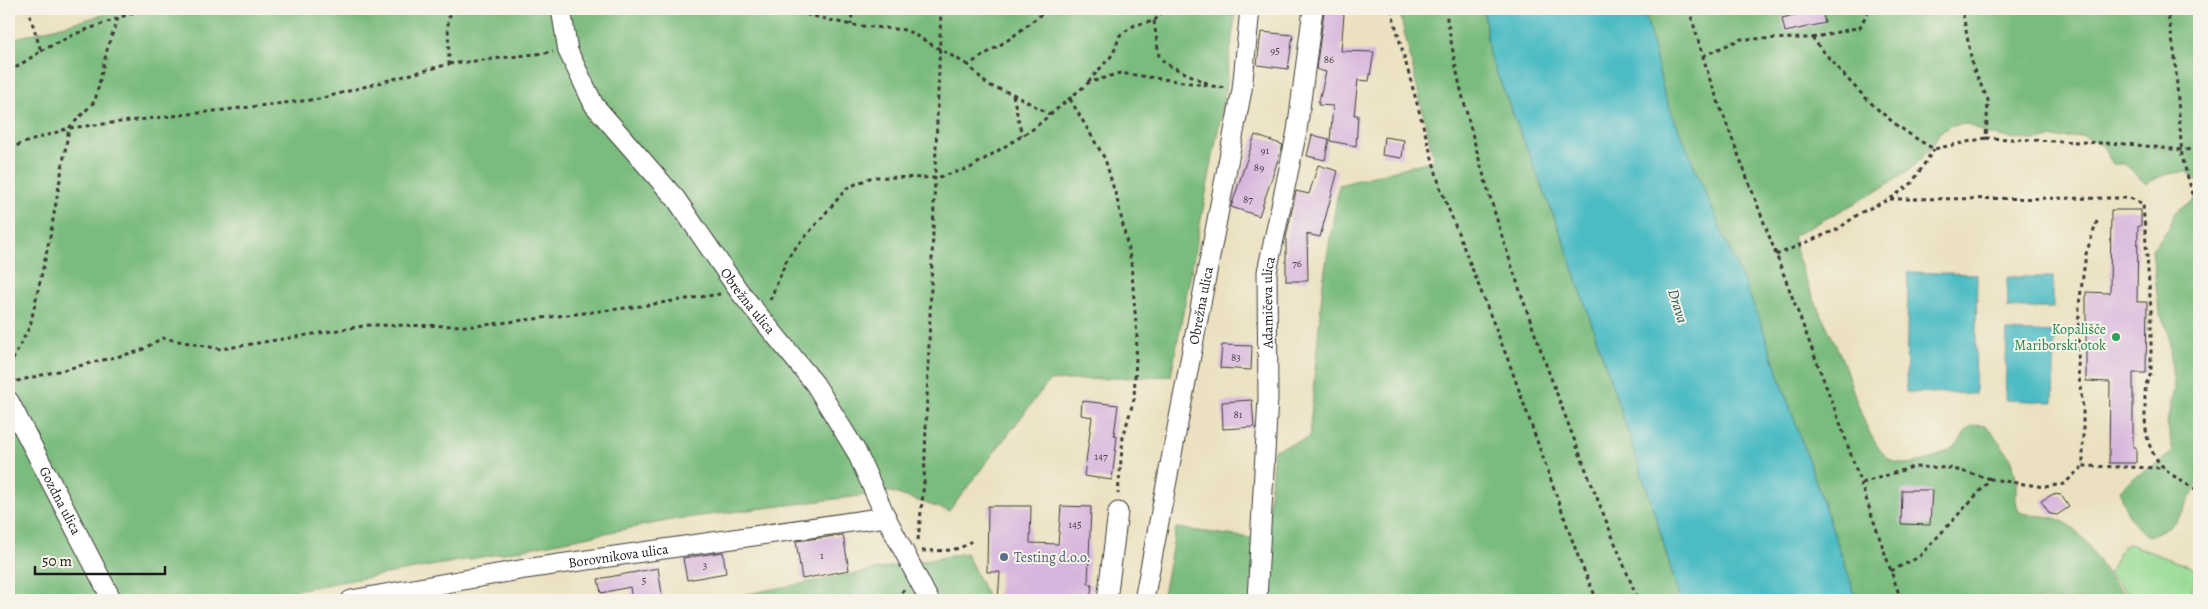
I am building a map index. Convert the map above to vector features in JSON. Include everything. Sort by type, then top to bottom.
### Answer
[{"type":"street","name":"Obrežna ulica","points":[[561,9],[568,50],[594,105],[676,199],[739,290],[815,384],[856,451],[886,517],[911,553],[929,600]]},
{"type":"street","name":"Obrežna ulica","points":[[1144,600],[1242,90],[1250,9]]},
{"type":"street","name":"Adamičeva ulica","points":[[1257,600],[1268,398],[1267,272],[1297,131],[1313,9]]},
{"type":"street","name":"Gozdna ulica","points":[[9,402],[112,600]]},
{"type":"street","points":[[1107,600],[1118,512]]},
{"type":"street","name":"Borovnikova ulica","points":[[351,600],[525,569],[886,517]]},
{"type":"path","points":[[28,9],[41,51]]},
{"type":"path","points":[[9,367],[30,326],[50,237],[69,128],[95,101],[107,50],[121,9]]},
{"type":"path","points":[[9,72],[41,51],[75,34],[137,11],[155,9]]},
{"type":"path","points":[[449,64],[448,18],[455,9]]},
{"type":"path","points":[[783,9],[851,25],[906,30],[968,65],[988,85],[1013,94],[1051,115]]},
{"type":"path","points":[[847,9],[852,14],[851,25]]},
{"type":"path","points":[[941,9],[924,483],[911,553],[949,550],[965,546],[971,541]]},
{"type":"path","points":[[968,65],[1011,38],[1048,9]]},
{"type":"path","points":[[762,320],[788,257],[847,188],[872,177],[936,178],[970,168],[1022,136],[1051,115],[1088,83],[1113,54],[1120,35],[1135,25],[1154,21],[1165,9]]},
{"type":"path","points":[[1390,9],[1440,187],[1510,364],[1579,559],[1597,600]]},
{"type":"path","points":[[1444,9],[1463,98],[1503,236],[1568,428],[1638,600]]},
{"type":"path","points":[[1690,9],[1703,56],[1862,483],[1901,600]]},
{"type":"path","points":[[1703,56],[1741,39],[1812,38],[1860,27],[1870,9]]},
{"type":"path","points":[[1962,9],[1973,68],[1988,100],[1986,138]]},
{"type":"path","points":[[2167,9],[2175,57],[2182,150],[2199,216]]},
{"type":"path","points":[[1154,21],[1159,56],[1166,64],[1192,78],[1216,86]]},
{"type":"path","points":[[1812,38],[1859,94],[1905,133],[1934,149],[1986,138],[2127,144],[2182,150],[2199,149]]},
{"type":"path","points":[[9,148],[69,128],[319,100],[449,64],[568,50]]},
{"type":"path","points":[[1088,83],[1120,73],[1242,90]]},
{"type":"path","points":[[1013,94],[1022,136]]},
{"type":"path","points":[[1070,99],[1105,159],[1118,203],[1131,262],[1137,336],[1134,399],[1123,437],[1118,472],[1118,512]]},
{"type":"path","points":[[1776,255],[1838,229],[1860,213],[1890,199],[1912,183],[1934,149]]},
{"type":"path","points":[[1890,199],[2130,198],[2143,204],[2151,310],[2151,374],[2146,381],[2145,418],[2151,452],[2163,468],[2199,491]]},
{"type":"path","points":[[2083,466],[2083,408],[2078,370],[2080,305],[2086,254],[2097,221]]},
{"type":"path","points":[[9,383],[140,351],[162,338],[221,349],[369,325],[475,326],[634,307],[739,290]]},
{"type":"path","points":[[1862,483],[1912,466],[1950,468],[1991,479],[2044,487],[2064,484],[2083,466],[2163,468]]},
{"type":"path","points":[[1891,571],[1919,557],[1991,479]]},
{"type":"path","points":[[2036,600],[2037,595]]},
{"type":"green space","points":[[125,9],[1236,9],[1224,99],[1171,376],[1049,381],[949,511],[891,492],[677,519],[493,555],[240,600],[9,600],[9,40]]},
{"type":"green space","points":[[1399,9],[1484,9],[1489,54],[1565,244],[1652,504],[1680,600],[1162,600],[1176,528],[1266,540],[1274,450],[1309,438],[1323,282],[1339,185],[1434,160]]},
{"type":"green space","points":[[1644,9],[2199,9],[2199,183],[2187,172],[2165,175],[2146,184],[2125,164],[2112,164],[2103,146],[2083,136],[2031,140],[1987,134],[1968,124],[1952,125],[1939,133],[1933,146],[1910,170],[1872,194],[1793,236],[1796,252],[1807,283],[1842,359],[1865,424],[1881,451],[1897,463],[1918,462],[1936,457],[1952,448],[1968,428],[1978,425],[1986,426],[2004,448],[2013,466],[2016,478],[2016,502],[2019,512],[2059,519],[2072,528],[2080,535],[2116,585],[2134,600],[1857,600],[1760,321],[1665,97]]},
{"type":"green space","points":[[2199,193],[2199,481],[2185,509],[2176,521],[2148,536],[2133,522],[2120,490],[2132,479],[2173,452],[2167,422],[2174,389],[2168,330],[2159,312],[2152,249],[2169,228],[2175,212],[2192,202]]},
{"type":"green space","points":[[2129,544],[2193,568],[2197,576],[2187,600],[2153,600],[2135,596],[2126,591],[2109,573],[2122,547]]},
{"type":"green space","points":[[966,553],[989,600],[714,600]]},
{"type":"water","name":"Drava","points":[[1484,9],[1644,9],[1665,97],[1760,321],[1857,600],[1680,600],[1652,504],[1565,244],[1489,54]]},
{"type":"water","points":[[1908,272],[1977,274],[1975,394],[1906,392]]},
{"type":"water","points":[[2007,277],[2053,277],[2053,308],[2008,308]]},
{"type":"water","points":[[2007,331],[2055,333],[2053,402],[2005,400]]},
{"type":"building","points":[[1822,9],[1825,23],[1785,32],[1782,18]]},
{"type":"building","points":[[1324,12],[1344,14],[1341,51],[1374,52],[1369,81],[1358,80],[1354,115],[1358,115],[1356,146],[1330,141],[1333,106],[1318,105],[1326,72],[1316,69]]},
{"type":"building","points":[[1261,32],[1293,35],[1288,69],[1257,65]]},
{"type":"building","points":[[1255,135],[1283,145],[1259,216],[1231,207]]},
{"type":"building","points":[[1312,135],[1329,139],[1325,160],[1307,156]]},
{"type":"building","points":[[1384,137],[1404,140],[1402,158],[1382,155]]},
{"type":"building","points":[[1318,165],[1338,171],[1320,237],[1307,234],[1308,281],[1286,281],[1286,238],[1296,191],[1309,194]]},
{"type":"building","name":"Kopališče Mariborski otok","points":[[2111,210],[2141,210],[2141,226],[2138,226],[2137,302],[2147,302],[2146,373],[2133,373],[2133,447],[2136,447],[2136,463],[2109,463],[2110,382],[2086,381],[2086,292],[2110,293]]},
{"type":"building","points":[[1222,345],[1252,346],[1251,370],[1220,368]]},
{"type":"building","points":[[1252,400],[1254,427],[1223,429],[1222,402]]},
{"type":"building","points":[[1082,401],[1118,405],[1114,435],[1117,436],[1112,480],[1084,476],[1092,417],[1081,415]]},
{"type":"building","points":[[1902,490],[1932,490],[1930,525],[1901,524]]},
{"type":"building","points":[[2053,494],[2061,495],[2069,507],[2057,515],[2050,514],[2041,501]]},
{"type":"building","points":[[988,506],[1031,506],[1030,543],[1058,544],[1061,506],[1091,507],[1088,584],[1092,584],[1090,600],[998,600],[1000,572],[987,572]]},
{"type":"building","points":[[843,535],[849,570],[802,579],[796,541]]},
{"type":"building","points":[[723,552],[726,573],[687,580],[683,558]]},
{"type":"building","points":[[658,568],[663,600],[632,600],[630,587],[601,593],[598,579]]},
{"type":"place","name":"Kopališče Mariborski otok","points":[[2116,337]]},
{"type":"place","name":"Testing d.o.o.","points":[[1004,557]]}]
